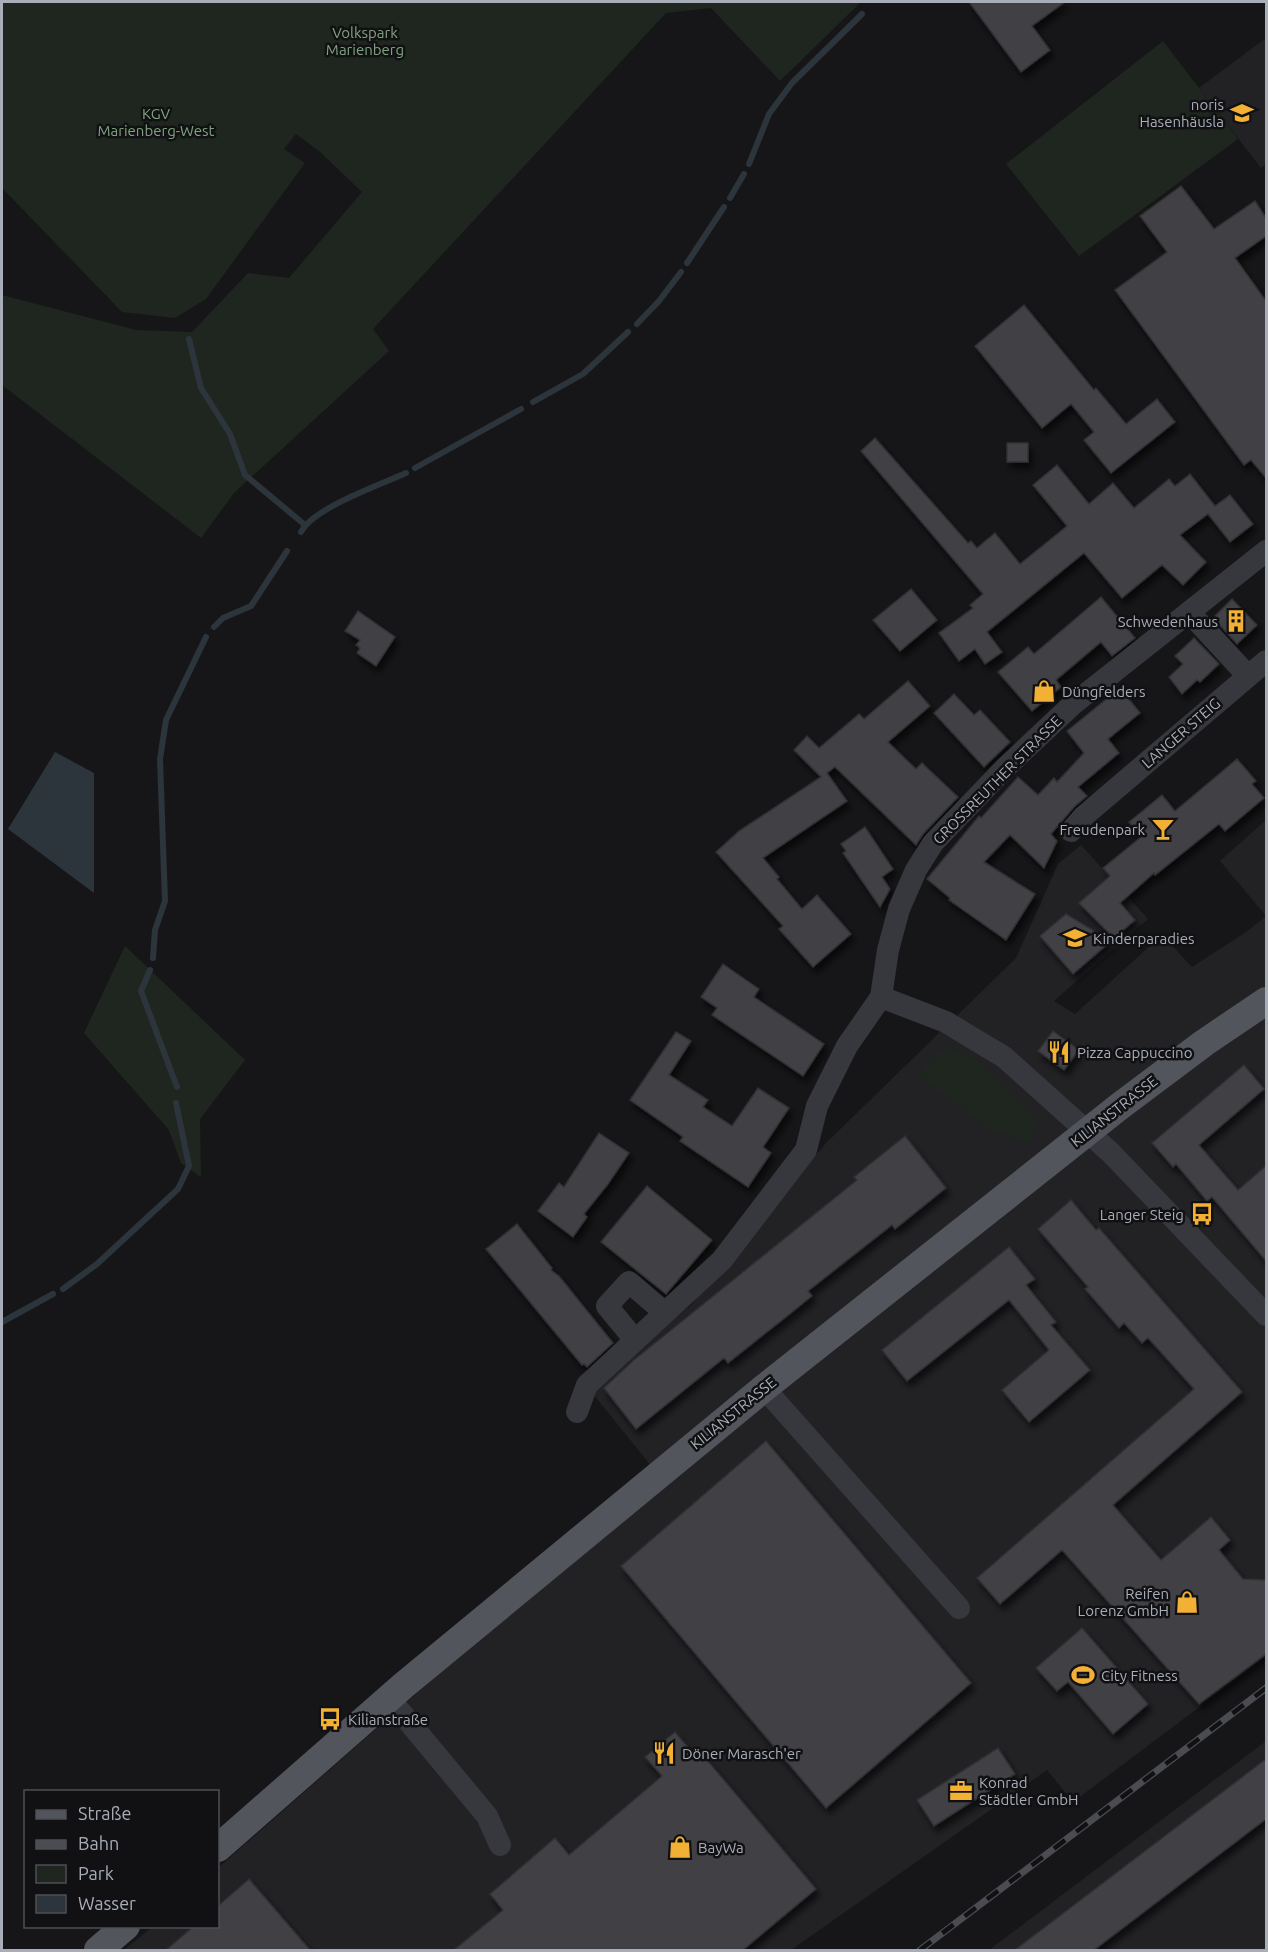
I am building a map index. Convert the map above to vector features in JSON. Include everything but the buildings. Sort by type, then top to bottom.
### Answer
[{"type":"main road","name":"KILIANSTRASSE","points":[[219,1847],[389,1698],[510,1596],[764,1388],[1163,1073],[1266,1001]]},
{"type":"main road","points":[[98,1950],[124,1928]]},
{"type":"street","name":"GROSSREUTHER STRASSE","points":[[577,1412],[587,1385],[722,1260],[806,1150],[817,1106],[847,1046],[881,997],[888,950],[899,909],[916,870],[933,843],[1005,768],[1072,705],[1266,551]]},
{"type":"street","points":[[1189,612],[1248,676]]},
{"type":"street","name":"LANGER STEIG","points":[[1071,831],[1084,816],[1266,661]]},
{"type":"street","points":[[881,997],[946,1022],[1004,1057],[1088,1131],[1186,1229],[1266,1314]]},
{"type":"street","points":[[635,1340],[607,1306],[629,1281],[664,1312]]},
{"type":"street","points":[[764,1388],[959,1608]]},
{"type":"street","points":[[389,1698],[487,1816],[500,1845]]},
{"type":"shaded area","name":"noris Hasenhäusla","points":[[1266,38],[1266,164],[1261,168],[1199,88]]},
{"type":"shaded area","points":[[1266,820],[1266,916],[1220,861]]},
{"type":"shaded area","points":[[1081,845],[1148,919],[1054,1001],[1075,1014],[1162,935],[1192,967],[1246,932],[1266,916],[1266,1657],[1073,1802],[1047,1770],[791,1950],[124,1950],[151,1928],[219,1928],[219,1867],[661,1478],[589,1389],[691,1305],[826,1143],[1016,958],[1058,864]]},
{"type":"shaded area","points":[[1266,1741],[1266,1950],[989,1950]]},
{"type":"green space","points":[[2,2],[861,2],[780,81],[711,8],[666,13],[373,329],[389,351],[234,493],[201,538],[2,385],[2,295],[136,330],[192,332],[248,273],[289,278],[362,192],[319,151],[296,134],[284,149],[305,163],[206,299],[175,318],[122,312],[2,188]]},
{"type":"green space","points":[[1163,41],[1238,139],[1079,256],[1006,164]]},
{"type":"green space","points":[[125,946],[245,1060],[200,1119],[201,1177],[181,1163],[169,1130],[84,1033]]},
{"type":"green space","points":[[947,1045],[977,1060],[1038,1120],[1029,1143],[984,1127],[917,1074]]},
{"type":"water","points":[[55,752],[94,773],[94,893],[8,829]]},
{"type":"waterway","points":[[749,164],[769,114],[792,83],[862,14]]},
{"type":"waterway","points":[[730,198],[744,174]]},
{"type":"waterway","points":[[687,263],[724,207]]},
{"type":"waterway","points":[[637,324],[659,301],[681,272]]},
{"type":"waterway","points":[[533,402],[583,374],[628,332]]},
{"type":"waterway","points":[[189,339],[201,388],[230,434],[245,475],[305,525]]},
{"type":"waterway","points":[[415,468],[521,409]]},
{"type":"waterway","points":[[301,532],[319,514],[333,506],[406,473]]},
{"type":"waterway","points":[[214,627],[223,618],[251,606],[287,551]]},
{"type":"waterway","points":[[153,958],[155,930],[165,901],[160,759],[166,720],[206,637]]},
{"type":"waterway","points":[[150,970],[141,991],[177,1087]]},
{"type":"waterway","points":[[63,1289],[97,1264],[178,1189],[189,1166],[176,1103]]},
{"type":"waterway","points":[[2,1322],[53,1294]]},
{"type":"railway","points":[[920,1950],[1266,1688]]},
{"type":"place","name":"noris Hasenhäusla","points":[[1242,113]]},
{"type":"place","name":"Schwedenhaus","points":[[1236,621]]},
{"type":"place","name":"Düngfelders","points":[[1044,691]]},
{"type":"place","name":"Freudenpark","points":[[1163,829]]},
{"type":"place","name":"Kinderparadies","points":[[1075,938]]},
{"type":"place","name":"Pizza Cappuccino","points":[[1059,1052]]},
{"type":"place","name":"Langer Steig","points":[[1202,1214]]},
{"type":"place","name":"Reifen Lorenz GmbH","points":[[1187,1602]]},
{"type":"place","name":"City Fitness","points":[[1083,1675]]},
{"type":"place","name":"Kilianstraße","points":[[330,1719]]},
{"type":"place","name":"Döner Marasch'er","points":[[664,1753]]},
{"type":"place","name":"Konrad Städtler GmbH","points":[[961,1791]]},
{"type":"place","name":"BayWa","points":[[680,1847]]},
{"type":"park label","name":"Volkspark Marienberg","points":[[365,40]]},
{"type":"park label","name":"KGV Marienberg-West","points":[[156,122]]}]
